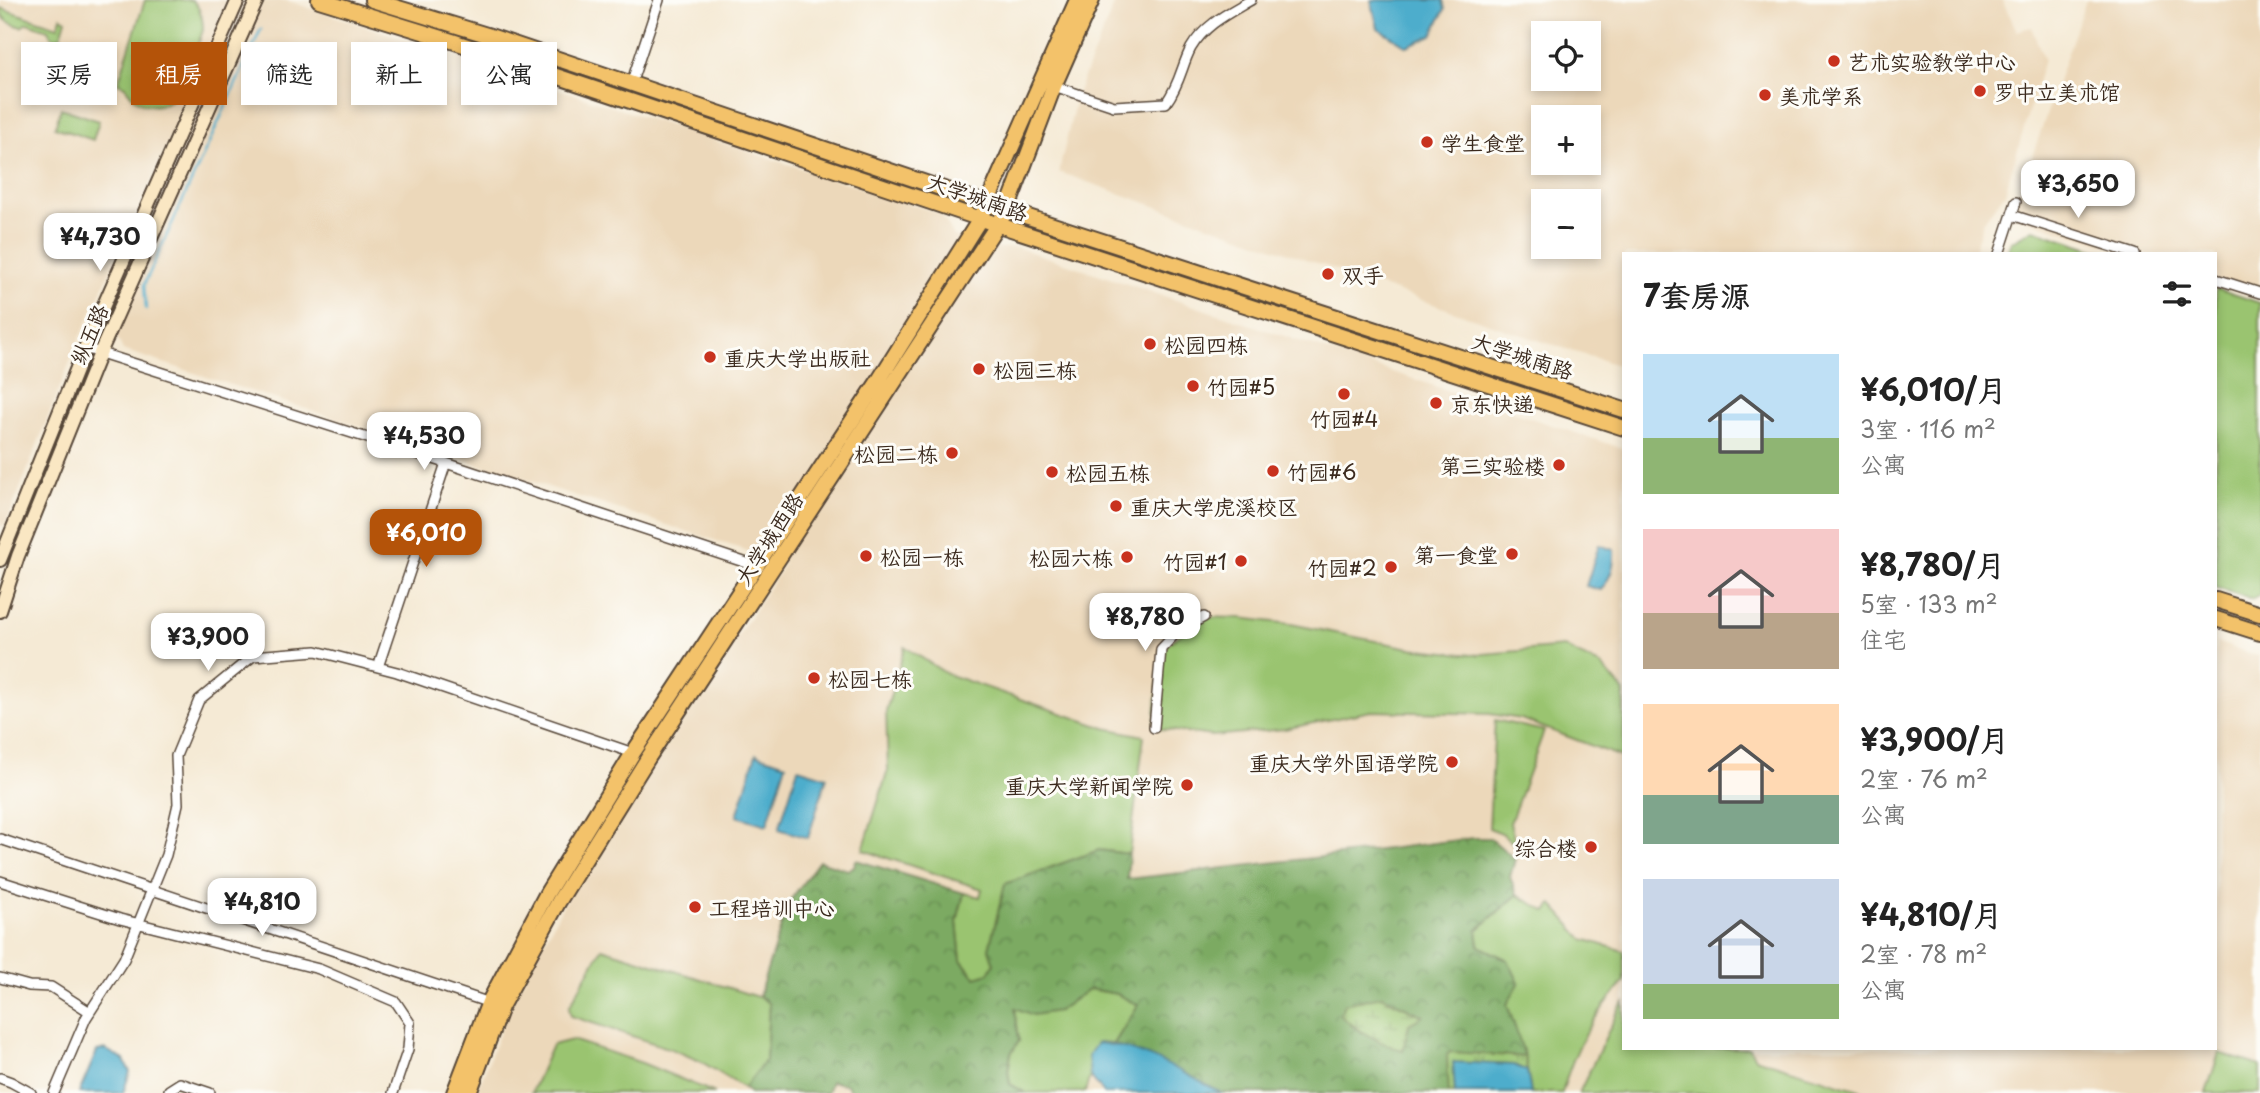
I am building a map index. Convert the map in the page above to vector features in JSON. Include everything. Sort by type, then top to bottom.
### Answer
[{"type":"main road","name":"纵五路","points":[[1,554],[85,348],[238,0]]},
{"type":"main road","name":"纵五路","points":[[0,611],[18,556],[100,353],[257,0]]},
{"type":"main road","name":"大学城南路","points":[[319,0],[452,41],[980,219],[1622,427]]},
{"type":"main road","name":"大学城南路","points":[[372,0],[487,35],[988,204],[1622,409]]},
{"type":"main road","name":"大学城西路","points":[[454,1093],[547,893],[634,753],[980,219],[1077,0]]},
{"type":"main road","name":"大学城西路","points":[[469,1093],[495,1004],[648,758],[999,225],[1054,86],[1092,0]]},
{"type":"main road","points":[[2217,600],[2260,614]]},
{"type":"main road","points":[[2217,619],[2260,633]]},
{"type":"street","points":[[631,84],[659,0]]},
{"type":"street","points":[[1054,86],[1114,106],[1166,103],[1177,88],[1191,48],[1208,26],[1251,0]]},
{"type":"street","points":[[2000,252],[2016,202]]},
{"type":"street","points":[[2012,215],[2129,252]]},
{"type":"street","points":[[2217,279],[2260,293]]},
{"type":"street","points":[[85,348],[446,463],[771,572]]},
{"type":"street","points":[[377,667],[446,463]]},
{"type":"street","points":[[1154,728],[1161,649],[1178,631],[1204,617]]},
{"type":"street","points":[[54,1093],[90,1012],[124,959],[166,855],[178,804],[176,756],[199,700],[253,656],[316,651],[397,672],[634,753]]},
{"type":"street","points":[[0,839],[495,1004]]},
{"type":"street","points":[[0,881],[139,924],[319,969],[397,1002],[410,1023],[408,1049],[393,1093]]},
{"type":"street","points":[[0,978],[29,986],[51,987],[90,1012]]},
{"type":"street","points":[[0,1078],[31,1093]]},
{"type":"street","points":[[169,1090],[180,1083],[209,1093]]},
{"type":"shaded area","points":[[0,0],[227,0],[211,42],[131,42],[131,105],[184,105],[77,344],[6,524],[0,527]]},
{"type":"shaded area","name":"重庆大学虎溪校区","points":[[285,0],[414,42],[351,42],[351,105],[447,105],[447,53],[461,57],[461,105],[557,105],[557,89],[941,214],[954,236],[991,249],[1016,247],[1622,448],[1622,1050],[2217,1050],[2217,642],[2260,657],[2260,1093],[476,1093],[511,1004],[565,902],[785,563],[123,350],[116,335],[217,105],[227,105],[227,83],[241,51],[241,105],[337,105],[337,42],[245,42],[263,1]]},
{"type":"shaded area","points":[[1116,0],[2002,0],[2017,31],[2031,27],[2044,59],[2005,193],[1983,222],[1974,252],[1622,252],[1622,366],[1512,332],[1059,172],[1077,94]]},
{"type":"shaded area","points":[[2086,0],[2260,0],[2260,294],[2217,280],[2217,252],[2128,252],[2012,215]]},
{"type":"green space","points":[[145,0],[192,0],[202,17],[203,30],[199,42],[131,42]]},
{"type":"green space","points":[[0,8],[58,27],[61,17],[66,20],[61,36],[56,38],[51,36],[48,30],[27,23],[21,27],[10,22],[5,19]]},
{"type":"green space","points":[[131,43],[131,94],[125,86],[118,83]]},
{"type":"green space","points":[[61,108],[99,121],[93,140],[55,127]]},
{"type":"green space","points":[[2033,229],[2102,252],[2008,252],[2011,242]]},
{"type":"green space","points":[[2217,288],[2260,303],[2260,595],[2252,599],[2217,588]]},
{"type":"green space","points":[[1204,617],[1291,624],[1410,648],[1472,655],[1564,647],[1602,666],[1622,690],[1622,757],[1521,719],[1490,714],[1371,711],[1285,729],[1212,736],[1154,728],[1161,649]]},
{"type":"green space","points":[[905,647],[947,674],[1105,728],[1144,736],[1129,854],[1099,850],[1005,884],[989,949],[994,964],[989,974],[975,977],[961,960],[957,921],[964,893],[980,897],[982,889],[863,850],[888,770],[886,711]]},
{"type":"green space","points":[[1495,720],[1544,731],[1510,823],[1516,846],[1502,833],[1489,828]]},
{"type":"green space","points":[[1490,838],[1515,859],[1510,877],[1517,895],[1477,930],[1479,946],[1508,960],[1519,983],[1507,1004],[1525,1057],[1450,1052],[1447,1055],[1449,1093],[1221,1093],[1184,1073],[1114,1044],[1138,1005],[1117,994],[1089,989],[1058,1011],[1033,1015],[1015,1008],[1019,1041],[1011,1053],[1008,1071],[1010,1084],[1026,1093],[851,1093],[847,1085],[831,1081],[827,1093],[750,1093],[744,1088],[766,1060],[769,1004],[759,995],[789,902],[819,861],[848,870],[854,866],[856,860],[964,893],[957,921],[961,960],[975,977],[989,973],[994,964],[989,949],[1005,884],[1099,850],[1129,854],[1127,879]],"holes":[[[1382,996],[1422,1015],[1409,1024],[1403,1049],[1351,1025],[1344,1004]]]},
{"type":"green space","points":[[1517,895],[1547,912],[1552,904],[1583,939],[1622,950],[1622,984],[1586,1033],[1562,1093],[1531,1093],[1525,1057],[1507,1004],[1508,960],[1479,946],[1477,930]]},
{"type":"green space","points":[[602,948],[764,999],[769,1004],[766,1060],[744,1088],[700,1061],[571,1016],[569,1007]]},
{"type":"green space","points":[[1089,989],[1117,994],[1138,1005],[1114,1044],[1098,1043],[1088,1056],[1090,1076],[1085,1092],[1026,1093],[1010,1084],[1008,1071],[1011,1053],[1019,1041],[1015,1008],[1058,1011]]},
{"type":"green space","points":[[1382,996],[1423,1016],[1409,1024],[1403,1050],[1370,1036],[1340,1015],[1344,1004]]},
{"type":"green space","points":[[1622,1005],[1622,1050],[1751,1050],[1755,1058],[1869,1093],[1579,1093]]},
{"type":"green space","points":[[572,1040],[642,1063],[715,1093],[531,1093],[552,1045]]},
{"type":"green space","points":[[1450,1052],[1525,1057],[1527,1071],[1514,1065],[1453,1063],[1455,1093],[1449,1093],[1447,1055]]},
{"type":"green space","points":[[2219,1053],[2260,1066],[2260,1093],[2206,1093]]},
{"type":"water","points":[[1371,0],[1443,0],[1445,9],[1432,35],[1407,46],[1378,28]]},
{"type":"water","points":[[1599,545],[1614,550],[1612,571],[1601,590],[1586,586]]},
{"type":"water","points":[[756,754],[786,764],[767,825],[737,816]]},
{"type":"water","points":[[798,768],[827,777],[808,838],[779,829]]},
{"type":"water","points":[[1097,1043],[1145,1055],[1221,1093],[1104,1093],[1090,1076],[1088,1056]]},
{"type":"water","points":[[105,1049],[124,1060],[130,1072],[123,1093],[79,1093],[97,1051]]},
{"type":"water","points":[[1453,1062],[1514,1065],[1527,1071],[1531,1093],[1455,1093]]},
{"type":"waterway","points":[[146,309],[144,285],[261,29]]},
{"type":"place","name":"艺术实验教学中心","points":[[1834,61]]},
{"type":"place","name":"罗中立美术馆","points":[[1980,91]]},
{"type":"place","name":"美术学系","points":[[1765,95]]},
{"type":"place","name":"学生食堂","points":[[1427,142]]},
{"type":"place","name":"双手","points":[[1328,274]]},
{"type":"place","name":"松园四栋","points":[[1150,344]]},
{"type":"place","name":"重庆大学出版社","points":[[710,357]]},
{"type":"place","name":"松园三栋","points":[[979,369]]},
{"type":"place","name":"竹园#5","points":[[1193,386]]},
{"type":"place","name":"竹园#4","points":[[1344,394]]},
{"type":"place","name":"京东快递","points":[[1436,403]]},
{"type":"place","name":"松园二栋","points":[[952,453]]},
{"type":"place","name":"第三实验楼","points":[[1559,465]]},
{"type":"place","name":"竹园#6","points":[[1273,471]]},
{"type":"place","name":"松园五栋","points":[[1052,472]]},
{"type":"place","name":"重庆大学虎溪校区","points":[[1116,506]]},
{"type":"place","name":"第一食堂","points":[[1512,554]]},
{"type":"place","name":"松园一栋","points":[[866,556]]},
{"type":"place","name":"松园六栋","points":[[1127,557]]},
{"type":"place","name":"竹园#1","points":[[1241,561]]},
{"type":"place","name":"竹园#2","points":[[1391,567]]},
{"type":"place","name":"松园七栋","points":[[814,678]]},
{"type":"place","name":"重庆大学外国语学院","points":[[1452,762]]},
{"type":"place","name":"重庆大学新闻学院","points":[[1187,785]]},
{"type":"place","name":"综合楼","points":[[1591,847]]},
{"type":"place","name":"工程培训中心","points":[[695,907]]}]
